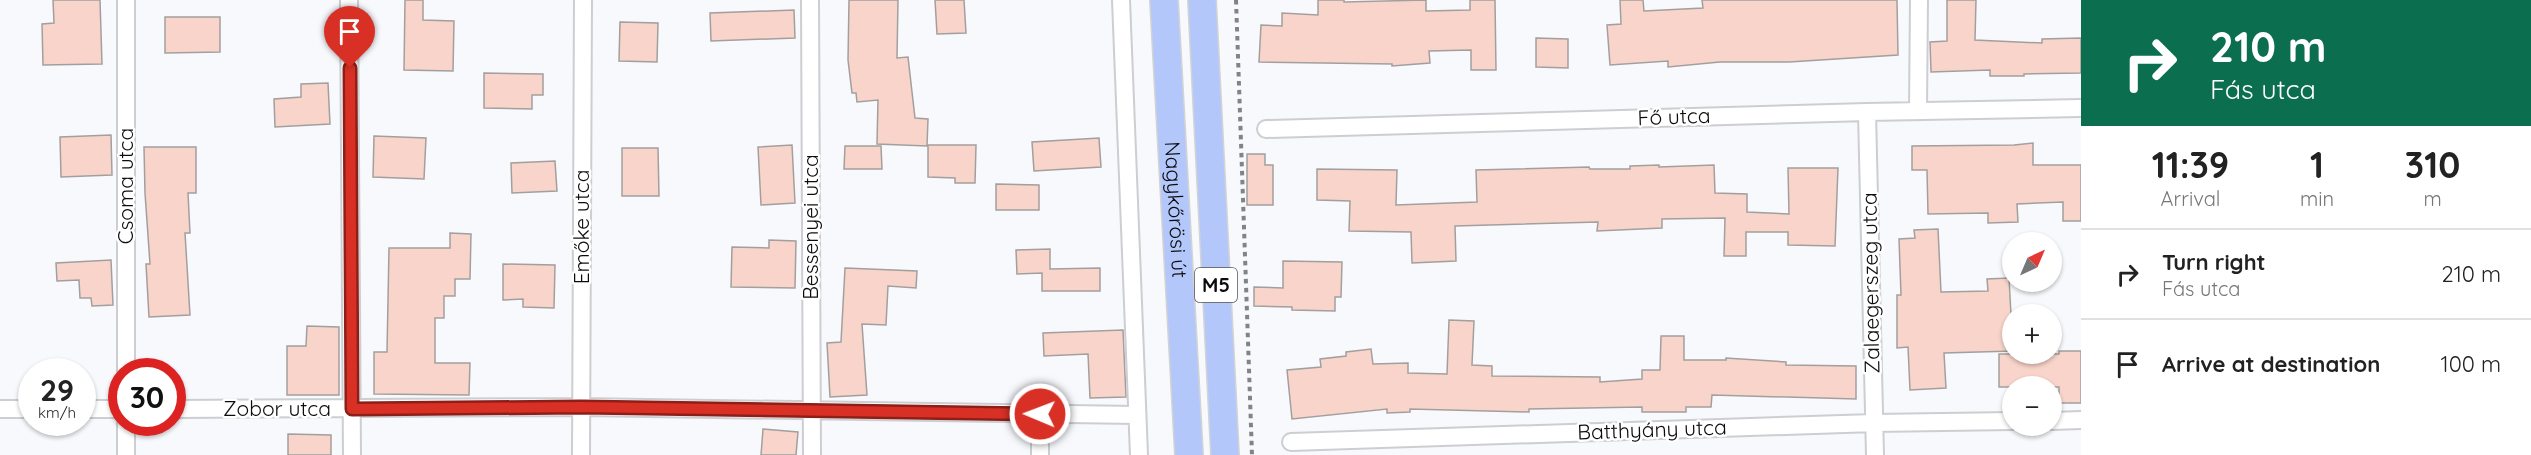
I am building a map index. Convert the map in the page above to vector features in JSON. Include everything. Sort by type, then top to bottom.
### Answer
[{"type":"main road","name":"Nagykőrösi út","points":[[1202,0],[1225,455]]},
{"type":"main road","name":"Nagykőrösi út","points":[[1162,7],[1189,455]]},
{"type":"street","name":"Csoma utca","points":[[126,0],[126,358]]},
{"type":"street","points":[[349,0],[352,455]]},
{"type":"street","name":"Emőke utca","points":[[581,455],[583,0]]},
{"type":"street","name":"Bessenyei utca","points":[[810,0],[812,455]]},
{"type":"street","points":[[1121,0],[1139,455]]},
{"type":"street","points":[[1918,110],[1919,0]]},
{"type":"street","name":"Fő utca","points":[[1266,129],[1918,110],[2081,108]]},
{"type":"street","name":"Zalaegerszeg utca","points":[[1867,112],[1875,455]]},
{"type":"street","name":"Zobor utca","points":[[186,409],[581,407],[1137,414]]},
{"type":"street","points":[[0,409],[18,409]]},
{"type":"street","points":[[1040,414],[1040,455]]},
{"type":"street","points":[[2062,421],[2081,420]]},
{"type":"street","name":"Batthyány utca","points":[[1291,442],[1874,423],[2002,421]]},
{"type":"street","points":[[126,436],[126,455]]},
{"type":"path","points":[[1236,0],[1252,455]]},
{"type":"building","points":[[53,0],[100,0],[102,64],[43,65],[42,24],[54,23]]},
{"type":"building","points":[[405,0],[423,0],[423,20],[454,21],[453,71],[404,70]]},
{"type":"building","points":[[849,0],[898,0],[897,58],[908,57],[915,118],[928,119],[927,146],[877,144],[878,100],[857,102],[856,93],[852,93],[848,60]]},
{"type":"building","points":[[935,0],[964,0],[966,33],[937,34]]},
{"type":"building","points":[[1318,0],[1344,0],[1344,2],[1426,0],[1426,11],[1470,10],[1470,0],[1495,0],[1496,70],[1471,70],[1471,50],[1429,51],[1430,63],[1392,66],[1392,64],[1259,62],[1261,25],[1282,26],[1282,13],[1318,15]]},
{"type":"building","points":[[1620,0],[1643,0],[1644,11],[1703,8],[1702,0],[1897,0],[1898,55],[1789,62],[1720,62],[1668,67],[1668,61],[1610,65],[1607,25],[1621,24]]},
{"type":"building","points":[[1947,0],[1976,0],[1975,40],[2042,43],[2042,39],[2081,38],[2081,73],[1990,76],[1990,70],[1931,72],[1930,42],[1947,41]]},
{"type":"building","points":[[794,10],[795,38],[711,41],[710,13]]},
{"type":"building","points":[[165,17],[220,17],[220,52],[165,53]]},
{"type":"building","points":[[620,22],[658,23],[657,62],[619,61]]},
{"type":"building","points":[[1536,38],[1568,39],[1568,68],[1536,67]]},
{"type":"building","points":[[484,73],[543,74],[543,95],[532,95],[532,109],[484,108]]},
{"type":"building","points":[[328,83],[330,124],[275,127],[274,99],[301,97],[301,84]]},
{"type":"building","points":[[111,135],[112,175],[61,177],[60,137]]},
{"type":"building","points":[[374,136],[426,138],[424,179],[373,177]]},
{"type":"building","points":[[1099,138],[1101,167],[1034,171],[1032,142]]},
{"type":"building","points":[[2033,143],[2033,165],[2081,165],[2081,221],[2063,221],[2063,202],[2017,204],[2018,222],[1988,223],[1988,213],[1928,214],[1927,170],[1912,170],[1912,146]]},
{"type":"building","points":[[792,145],[795,203],[761,205],[758,147]]},
{"type":"building","points":[[928,145],[976,145],[975,183],[955,183],[955,178],[928,177]]},
{"type":"building","points":[[845,146],[881,146],[882,169],[844,169]]},
{"type":"building","points":[[144,147],[196,147],[196,193],[188,193],[190,233],[185,233],[190,315],[149,317],[146,264],[150,264]]},
{"type":"building","points":[[622,148],[658,148],[659,196],[622,196]]},
{"type":"building","points":[[1247,154],[1265,154],[1265,165],[1273,165],[1273,205],[1247,205]]},
{"type":"building","points":[[555,161],[557,191],[512,193],[511,163]]},
{"type":"building","points":[[1659,165],[1659,167],[1714,165],[1715,193],[1747,194],[1747,212],[1789,214],[1788,168],[1838,168],[1835,246],[1788,245],[1788,232],[1746,232],[1746,256],[1724,256],[1725,218],[1662,219],[1662,228],[1597,231],[1598,222],[1455,226],[1456,261],[1412,263],[1411,232],[1349,231],[1350,201],[1317,200],[1317,169],[1397,170],[1396,205],[1477,202],[1476,170],[1589,167],[1590,169],[1630,169],[1630,166]]},
{"type":"building","points":[[996,184],[1039,185],[1039,210],[996,210]]},
{"type":"building","points":[[1938,229],[1941,292],[1988,291],[1987,279],[2002,278],[2002,292],[2010,292],[2010,304],[2002,304],[2002,351],[1944,353],[1946,388],[1910,390],[1908,347],[1897,348],[1897,295],[1901,295],[1899,239],[1915,238],[1914,230]]},
{"type":"building","points":[[450,233],[471,234],[470,279],[455,279],[455,296],[444,296],[444,318],[435,318],[435,363],[470,363],[469,395],[374,394],[374,352],[387,352],[389,248],[450,248]]},
{"type":"building","points":[[769,240],[796,241],[795,288],[731,287],[732,247],[769,248]]},
{"type":"building","points":[[1050,249],[1050,269],[1100,268],[1100,291],[1042,291],[1042,273],[1017,274],[1016,250]]},
{"type":"building","points":[[111,260],[113,305],[92,306],[91,298],[80,298],[79,280],[57,281],[56,263]]},
{"type":"building","points":[[1283,261],[1342,262],[1341,297],[1335,297],[1335,311],[1254,306],[1254,287],[1283,288]]},
{"type":"building","points":[[503,264],[555,265],[554,308],[523,307],[523,299],[503,300]]},
{"type":"building","points":[[845,268],[917,271],[916,288],[888,286],[886,325],[862,324],[867,395],[830,397],[827,343],[841,342]]},
{"type":"building","points":[[1449,320],[1474,321],[1472,365],[1492,366],[1492,376],[1600,377],[1600,382],[1642,379],[1642,370],[1660,370],[1661,336],[1684,336],[1684,360],[1726,360],[1726,358],[1786,362],[1786,365],[1856,366],[1856,399],[1712,395],[1711,407],[1686,407],[1686,412],[1642,412],[1642,407],[1529,409],[1529,412],[1410,409],[1410,412],[1387,413],[1387,409],[1292,419],[1287,370],[1321,367],[1320,359],[1346,356],[1346,352],[1371,349],[1373,364],[1408,363],[1408,373],[1447,374]]},
{"type":"building","points":[[307,326],[339,327],[339,395],[287,395],[287,346],[306,346]]},
{"type":"building","points":[[1123,330],[1126,397],[1090,398],[1088,354],[1044,356],[1043,333]]},
{"type":"building","points":[[2062,351],[2081,351],[2081,403],[2062,403],[2062,376],[2002,376],[2002,387],[1999,387],[1999,354],[2002,354],[2002,364],[2062,364]]},
{"type":"building","points":[[763,429],[798,432],[796,455],[761,455]]},
{"type":"building","points":[[288,434],[331,435],[331,455],[288,455]]},
{"type":"route","points":[[350,68],[352,409],[581,407],[1040,414]]}]
